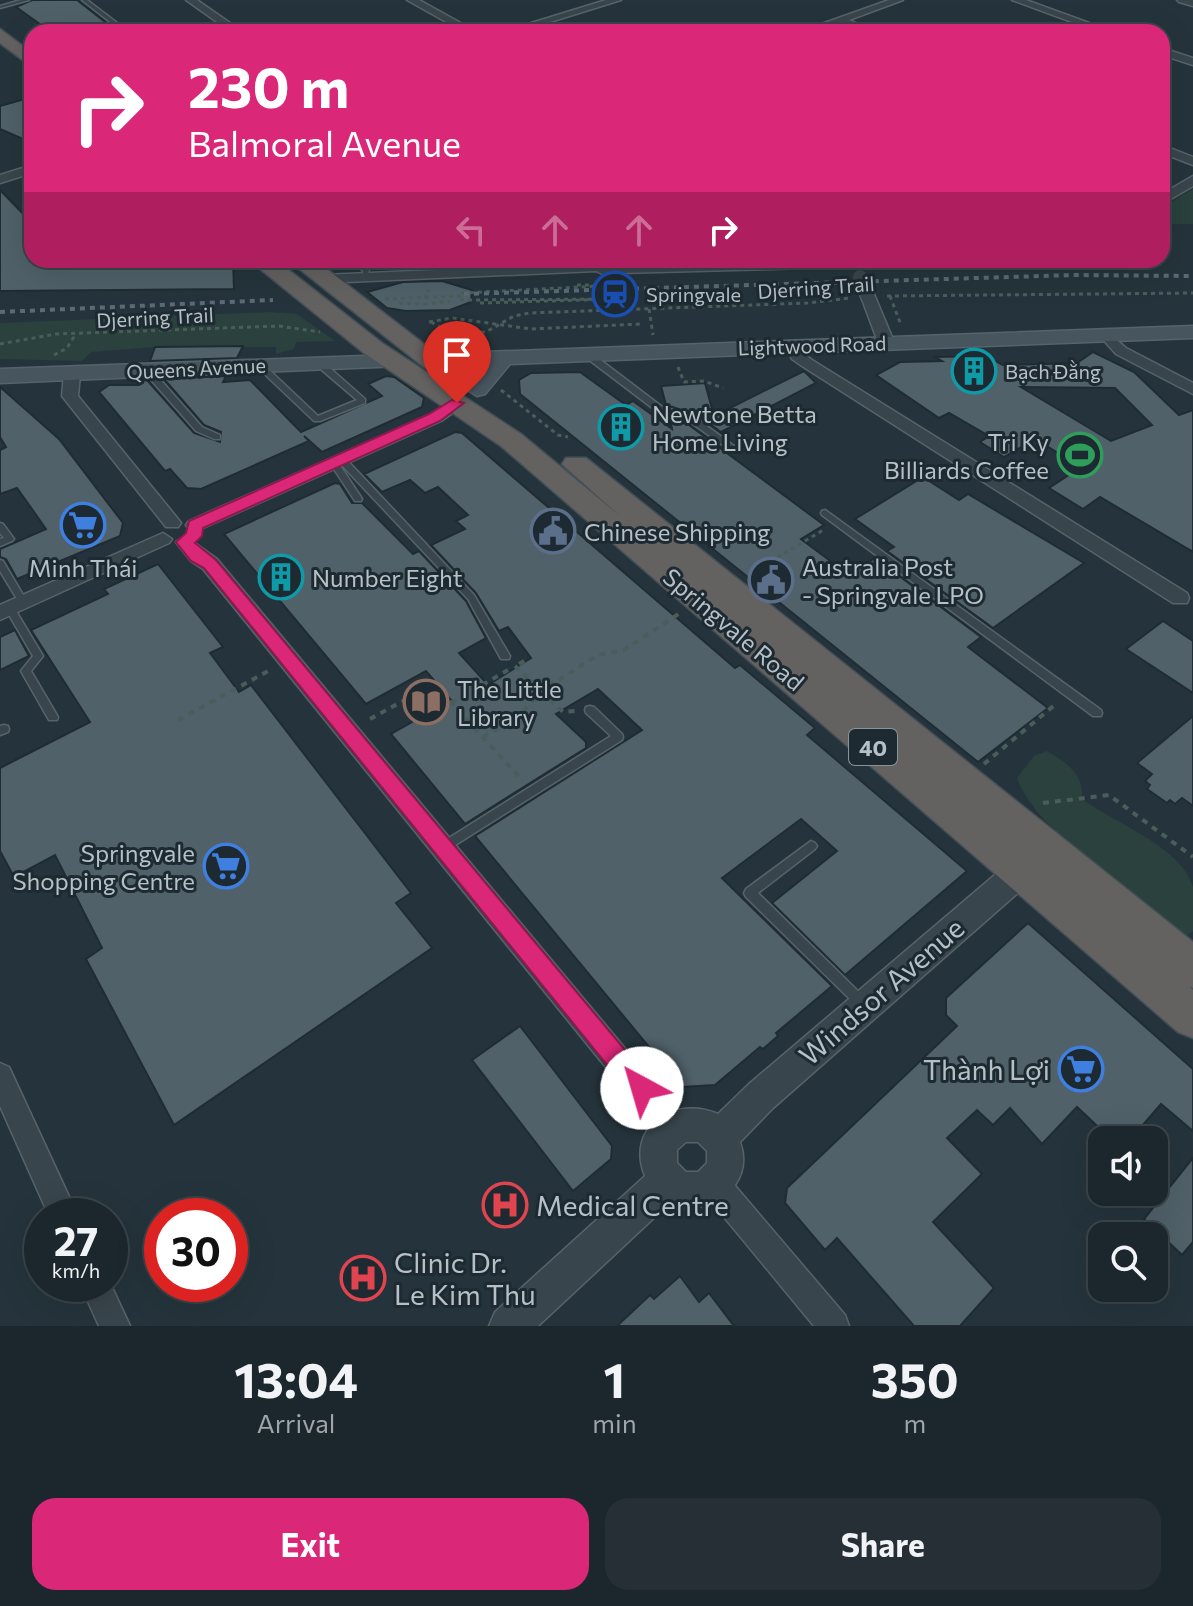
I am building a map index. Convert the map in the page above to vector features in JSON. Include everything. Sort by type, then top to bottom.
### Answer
[{"type":"highway","points":[[0,34],[24,55]]},
{"type":"highway","name":"Springvale Road","points":[[271,268],[358,336],[395,348],[477,392]]},
{"type":"highway","name":"Springvale Road","points":[[310,268],[395,348]]},
{"type":"highway","points":[[395,348],[431,360]]},
{"type":"highway","name":"Springvale Road","points":[[431,360],[477,392],[531,456],[1033,860],[1193,968]]},
{"type":"highway","name":"Springvale Road","points":[[1033,860],[1193,1017]]},
{"type":"main road","name":"Lightwood Road","points":[[431,360],[1193,332]]},
{"type":"main road","name":"Queens Avenue","points":[[0,376],[319,363],[395,348]]},
{"type":"main road","points":[[477,392],[504,357]]},
{"type":"street","points":[[191,0],[226,24]]},
{"type":"street","points":[[412,0],[457,24]]},
{"type":"street","points":[[534,24],[616,0]]},
{"type":"street","points":[[828,24],[898,0]]},
{"type":"street","points":[[1017,0],[1086,24]]},
{"type":"street","points":[[1182,0],[1193,3]]},
{"type":"street","points":[[840,20],[850,24]]},
{"type":"street","points":[[1170,54],[1193,62]]},
{"type":"street","points":[[1170,152],[1193,161]]},
{"type":"street","points":[[0,179],[24,172]]},
{"type":"street","points":[[1170,195],[1193,180]]},
{"type":"street","points":[[324,279],[556,268]]},
{"type":"street","points":[[856,268],[886,342]]},
{"type":"street","points":[[1106,335],[1121,351],[1193,389]]},
{"type":"street","points":[[794,346],[797,356],[807,363],[1180,598]]},
{"type":"street","points":[[72,374],[70,396],[197,557],[210,564],[445,846],[673,1128]]},
{"type":"street","points":[[11,608],[435,418],[477,392]]},
{"type":"street","name":"Windsor Avenue","points":[[719,1138],[865,1005],[1033,860]]},
{"type":"street","points":[[0,1076],[56,1198]]},
{"type":"street","points":[[682,1124],[702,1125],[719,1138],[725,1157],[721,1176],[715,1184],[696,1192],[676,1187],[668,1180],[659,1151],[673,1128],[682,1124]]},
{"type":"street","points":[[509,1326],[668,1180]]},
{"type":"street","points":[[715,1184],[834,1326]]},
{"type":"street","points":[[104,1302],[115,1326]]},
{"type":"lane","points":[[4,11],[27,0]]},
{"type":"lane","points":[[84,0],[116,24]]},
{"type":"lane","points":[[365,268],[366,276]]},
{"type":"lane","points":[[465,268],[472,273]]},
{"type":"lane","points":[[587,354],[658,408],[693,420],[730,446]]},
{"type":"lane","points":[[259,365],[317,419],[362,401],[319,363]]},
{"type":"lane","points":[[148,371],[199,429],[217,437]]},
{"type":"lane","points":[[338,462],[358,499]]},
{"type":"lane","points":[[338,462],[471,597],[505,656]]},
{"type":"lane","points":[[825,513],[1097,713]]},
{"type":"lane","points":[[0,526],[9,539],[0,543]]},
{"type":"lane","points":[[0,563],[11,608],[38,656],[26,671],[53,717]]},
{"type":"lane","points":[[445,846],[618,737],[590,710]]},
{"type":"lane","points":[[811,846],[750,893],[865,1005]]},
{"type":"path","points":[[382,299],[463,296],[463,293],[490,290],[613,285],[481,289]]},
{"type":"path","name":"Djerring Trail","points":[[395,348],[502,325],[514,316],[529,313],[808,303],[868,295],[1193,293]]},
{"type":"path","points":[[463,296],[462,300],[472,303],[616,299],[480,303]]},
{"type":"path","points":[[425,298],[425,304]]},
{"type":"path","points":[[399,303],[450,301]]},
{"type":"path","points":[[649,309],[653,336],[658,340]]},
{"type":"path","points":[[457,336],[429,322],[452,318],[531,329],[641,324]]},
{"type":"path","name":"Djerring Trail","points":[[0,344],[56,334],[269,327],[358,336]]},
{"type":"path","points":[[531,329],[532,337]]},
{"type":"path","points":[[678,364],[684,382],[704,381],[723,388]]},
{"type":"path","points":[[477,392],[541,423],[558,435],[568,437]]},
{"type":"path","points":[[743,578],[838,522]]},
{"type":"path","points":[[483,737],[517,718],[541,691],[598,655],[624,650],[680,616],[681,609]]},
{"type":"path","points":[[505,656],[563,712],[590,710]]},
{"type":"path","points":[[451,703],[528,659]]},
{"type":"path","points":[[178,720],[289,661]]},
{"type":"path","points":[[370,719],[434,684],[533,791]]},
{"type":"path","points":[[979,768],[1070,693]]},
{"type":"path","points":[[1043,803],[1109,795],[1193,857]]},
{"type":"green space","points":[[1193,189],[1193,224],[1170,224],[1170,203]]},
{"type":"green space","points":[[271,312],[297,314],[335,341],[296,342],[294,349],[276,354],[276,347],[156,347],[91,352],[82,361],[0,359],[0,323]]},
{"type":"green space","points":[[1047,751],[1077,776],[1082,799],[1161,848],[1186,873],[1193,887],[1193,931],[1187,935],[1167,921],[1082,855],[1042,817],[1017,778],[1034,756]]},
{"type":"building","points":[[32,0],[77,0],[108,24],[40,24],[16,7]]},
{"type":"building","points":[[24,99],[24,140],[0,129],[0,106]]},
{"type":"building","points":[[0,190],[24,215],[24,268],[233,268],[234,289],[0,291]]},
{"type":"building","points":[[442,281],[472,290],[471,302],[450,310],[406,311],[387,308],[367,292],[403,282]]},
{"type":"building","points":[[243,346],[237,358],[150,361],[155,347]]},
{"type":"building","points":[[1093,352],[1134,372],[1179,415],[1193,410],[1193,552],[1100,497],[1083,509],[1049,488],[1081,467],[1035,439],[1004,457],[980,442],[989,436],[949,413],[939,418],[876,375],[900,362],[942,361],[935,357],[986,356],[1003,365],[1077,363]],"holes":[[[1021,387],[1115,388],[1152,425],[1111,441]]]},
{"type":"building","points":[[804,371],[816,383],[721,432],[697,415],[666,405],[661,386],[705,383],[714,416]]},
{"type":"building","points":[[580,372],[626,405],[633,401],[672,429],[670,418],[689,425],[824,525],[801,539],[848,574],[875,558],[981,637],[968,647],[1048,708],[978,762],[520,394],[519,380],[531,373]]},
{"type":"building","points":[[226,376],[223,382],[250,380],[301,432],[382,396],[368,384],[386,376],[394,377],[424,398],[422,407],[322,452],[304,436],[309,441],[201,489],[187,488],[170,469],[165,471],[99,392],[109,385],[139,385],[141,380],[147,380],[194,433],[220,442],[221,432],[204,425],[164,379]]},
{"type":"building","points":[[0,387],[59,439],[123,523],[120,536],[17,579],[6,559],[0,557],[0,549],[46,529],[17,488],[0,494],[0,450],[6,447],[0,437]]},
{"type":"building","points":[[455,432],[462,433],[735,668],[740,665],[815,728],[807,735],[967,871],[845,975],[772,903],[837,851],[801,819],[722,878],[832,986],[776,1033],[778,1036],[763,1049],[760,1047],[715,1085],[682,1087],[475,836],[642,730],[598,689],[556,714],[586,742],[586,748],[465,824],[391,734],[451,700],[426,671],[366,704],[224,534],[335,483],[340,484],[352,503],[362,503],[413,554],[419,551],[466,601],[486,638],[459,653],[488,685],[531,658],[508,627],[499,631],[476,593],[431,545],[465,529],[456,521],[468,515],[438,487],[425,493],[410,480],[382,492],[364,474]]},
{"type":"building","points":[[923,477],[959,500],[968,494],[1084,563],[993,628],[887,551],[894,547],[855,519]]},
{"type":"building","name":"Springvale Shopping Centre","points":[[158,564],[223,647],[210,653],[239,692],[251,685],[411,893],[396,903],[432,948],[174,1125],[86,959],[102,948],[55,855],[14,877],[0,851],[0,768],[90,722],[31,630],[108,594],[104,589]]},
{"type":"building","points":[[1163,621],[1193,641],[1193,693],[1126,649]]},
{"type":"building","points":[[15,630],[29,656],[0,670],[0,637]]},
{"type":"building","points":[[1193,716],[1193,806],[1182,798],[1175,804],[1170,800],[1167,803],[1147,789],[1150,785],[1145,781],[1152,774],[1137,763]]},
{"type":"building","points":[[1028,923],[1193,1069],[1193,1131],[1161,1104],[1142,1126],[1097,1126],[1077,1107],[1042,1144],[1010,1108],[993,1125],[977,1110],[947,1138],[982,1174],[933,1222],[994,1288],[960,1326],[914,1326],[837,1238],[825,1250],[785,1203],[787,1188],[957,1026],[946,1015],[946,998]]},
{"type":"building","points":[[520,1026],[612,1146],[611,1159],[573,1191],[472,1060]]},
{"type":"building","points":[[1193,1158],[1193,1242],[1182,1255],[1168,1242],[1168,1222],[1147,1222],[1144,1219],[1154,1206],[1168,1206],[1168,1189]]},
{"type":"building","points":[[680,1276],[699,1302],[709,1293],[734,1326],[617,1326],[650,1295],[654,1299]]},
{"type":"railway","points":[[464,294],[1073,275],[1193,276]]},
{"type":"railway","points":[[0,312],[273,300]]},
{"type":"place","name":"Springvale","points":[[615,294]]},
{"type":"place","name":"Bạch Đằng","points":[[974,371]]},
{"type":"place","name":"Newtone Betta Home Living","points":[[621,427]]},
{"type":"place","name":"Tri Ky Billiards Coffee","points":[[1080,455]]},
{"type":"place","name":"Minh Thái","points":[[83,525]]},
{"type":"place","name":"Chinese Shipping","points":[[553,531]]},
{"type":"place","name":"Number Eight","points":[[281,577]]},
{"type":"place","name":"Australia Post - Springvale LPO","points":[[771,580]]},
{"type":"place","name":"The Little Library","points":[[426,702]]},
{"type":"place","name":"Springvale Shopping Centre","points":[[226,866]]},
{"type":"place","name":"Thành Lợi","points":[[1081,1069]]},
{"type":"place","name":"Medical Centre","points":[[505,1205]]},
{"type":"place","name":"Clinic Dr. Le Kim Thu","points":[[363,1278]]},
{"type":"route","points":[[457,403],[435,418],[195,525],[194,536],[185,542],[197,557],[210,564],[642,1088]]}]
